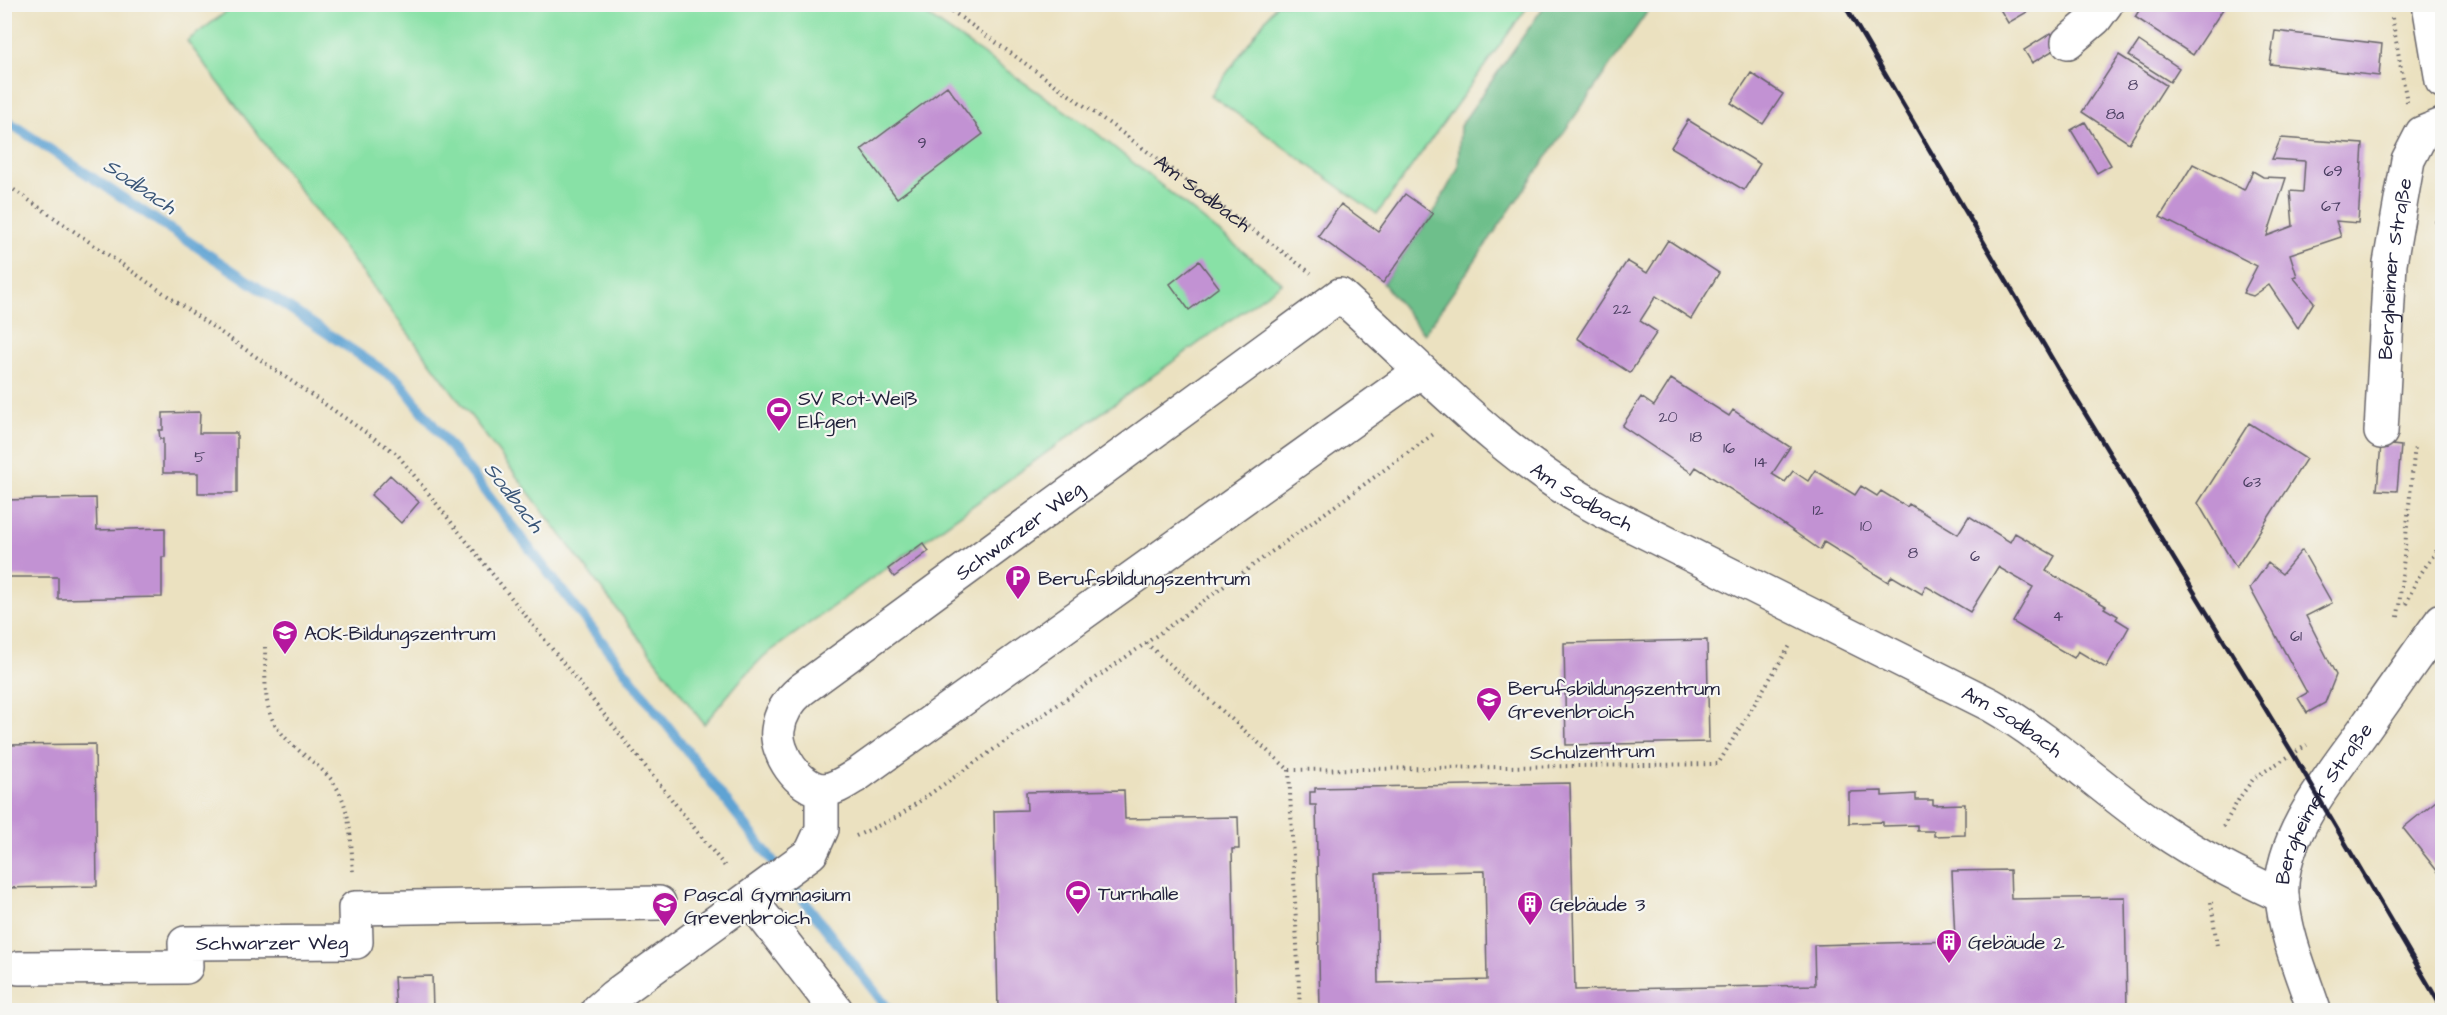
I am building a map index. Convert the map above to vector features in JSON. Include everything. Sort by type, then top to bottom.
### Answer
[{"type":"street","points":[[2068,42],[2095,19],[2106,4]]},
{"type":"street","points":[[2429,4],[2442,81]]},
{"type":"street","name":"Bergheimer Straße","points":[[2382,432],[2389,273],[2404,181],[2409,160],[2422,133],[2442,125]]},
{"type":"street","name":"Am Sodbach","points":[[1340,295],[1506,447],[1588,504],[2006,713],[2162,830],[2206,857],[2282,896]]},
{"type":"street","name":"Schwarzer Weg","points":[[822,790],[814,788],[798,776],[778,741],[777,733],[781,715],[792,698],[1340,295]]},
{"type":"street","points":[[598,1011],[614,996],[811,853],[822,829],[822,790],[839,785],[857,775],[1421,371]]},
{"type":"street","name":"Bergheimer Straße","points":[[2314,1011],[2289,931],[2282,896],[2283,876],[2288,856],[2311,808],[2442,620]]},
{"type":"street","points":[[750,899],[836,1011]]},
{"type":"street","name":"Schwarzer Weg","points":[[19,968],[186,967],[185,943],[356,942],[355,908],[659,903]]},
{"type":"path","name":"Am Sodbach","points":[[942,4],[1117,129],[1340,295]]},
{"type":"path","points":[[2270,4],[2280,11],[2283,4]]},
{"type":"path","points":[[4,183],[397,454],[750,899]]},
{"type":"path","points":[[811,853],[874,830],[897,817],[1146,643],[1465,411]]},
{"type":"path","points":[[2382,432],[2416,435],[2398,618],[2417,579],[2442,543]]},
{"type":"path","name":"Schulzentrum","points":[[1289,770],[1718,764],[1810,613]]},
{"type":"path","points":[[1146,643],[1289,770],[1300,1011]]},
{"type":"path","points":[[265,647],[268,705],[272,718],[288,740],[329,777],[344,804],[351,838],[355,908]]},
{"type":"path","points":[[2217,946],[2206,857],[2248,784],[2263,771],[2313,741]]},
{"type":"green space","name":"SV Rot-Weiß Elfgen","points":[[237,4],[912,5],[1094,131],[1282,283],[764,656],[704,724],[187,41]]},
{"type":"green space","points":[[1276,5],[1529,5],[1377,214],[1211,95]]},
{"type":"green space","points":[[1545,5],[1652,5],[1424,334],[1383,283],[1433,214],[1458,168],[1460,126]]},
{"type":"building","points":[[1997,4],[2041,4],[2008,23]]},
{"type":"building","points":[[2143,4],[2222,4],[2225,6],[2193,55],[2135,17]]},
{"type":"building","points":[[2275,31],[2382,44],[2379,76],[2270,64]]},
{"type":"building","points":[[2051,33],[2059,47],[2032,63],[2024,50]]},
{"type":"building","points":[[2139,41],[2179,68],[2170,82],[2129,56]]},
{"type":"building","points":[[2119,55],[2166,85],[2129,143],[2082,112]]},
{"type":"building","points":[[1751,73],[1783,94],[1763,124],[1731,103]]},
{"type":"building","points":[[947,86],[983,134],[897,198],[861,150]]},
{"type":"building","points":[[1688,120],[1760,164],[1744,190],[1671,147]]},
{"type":"building","points":[[2085,122],[2111,165],[2097,173],[2071,130]]},
{"type":"building","points":[[2281,138],[2363,144],[2358,223],[2336,221],[2341,237],[2290,254],[2297,276],[2293,277],[2314,302],[2298,328],[2269,285],[2253,296],[2243,293],[2257,266],[2160,217],[2193,164],[2244,190],[2253,171],[2263,177],[2286,178],[2267,236],[2293,226],[2290,191],[2303,192],[2305,161],[2272,159]]},
{"type":"building","points":[[1405,194],[1433,214],[1383,283],[1318,236],[1341,204],[1378,231]]},
{"type":"building","points":[[1668,240],[1719,273],[1691,319],[1656,296],[1640,321],[1657,332],[1630,373],[1577,338],[1627,261],[1647,273]]},
{"type":"building","points":[[1199,261],[1219,287],[1189,310],[1170,284]]},
{"type":"building","points":[[1671,379],[1729,416],[1733,410],[1790,447],[1772,474],[1785,482],[1793,471],[1808,481],[1815,470],[1855,495],[1861,486],[1877,496],[1881,491],[1907,507],[1909,504],[1958,534],[1969,516],[2010,542],[2015,533],[2055,556],[2046,571],[2106,606],[2104,608],[2118,616],[2116,619],[2129,627],[2106,668],[2078,651],[2074,658],[2013,622],[2033,587],[1998,567],[1970,612],[1926,586],[1922,594],[1892,576],[1888,582],[1824,542],[1820,550],[1696,467],[1692,473],[1622,426],[1641,397],[1654,406]]},
{"type":"building","points":[[200,412],[199,433],[237,433],[237,493],[198,493],[198,473],[163,473],[163,439],[160,439],[159,430],[163,430],[163,413]]},
{"type":"building","points":[[2249,423],[2306,459],[2236,568],[2198,503]]},
{"type":"building","points":[[2381,444],[2401,446],[2397,491],[2377,490]]},
{"type":"building","points":[[390,475],[419,502],[401,523],[371,495]]},
{"type":"building","points":[[96,498],[97,530],[165,528],[162,597],[58,599],[58,577],[4,577],[4,500]]},
{"type":"building","points":[[923,543],[929,551],[894,577],[888,569]]},
{"type":"building","points":[[2302,550],[2332,603],[2306,616],[2336,675],[2325,703],[2307,713],[2298,698],[2307,693],[2250,588],[2268,563],[2282,574]]},
{"type":"building","points":[[1707,640],[1709,742],[1566,745],[1564,643]]},
{"type":"building","points":[[95,744],[97,886],[4,888],[4,745]]},
{"type":"building","points":[[1570,783],[1575,990],[1815,985],[1814,945],[1955,941],[1952,871],[2010,870],[2011,899],[2125,897],[2127,1010],[1320,1010],[1316,805],[1310,805],[1310,792],[1315,792],[1315,788]],"holes":[[[1485,871],[1487,980],[1378,983],[1376,873]]]},
{"type":"building","name":"Turnhalle","points":[[1124,790],[1125,819],[1238,817],[1239,849],[1232,849],[1236,1010],[998,1010],[994,811],[1027,810],[1026,792]]},
{"type":"building","points":[[1882,791],[1882,796],[1916,794],[1916,800],[1933,800],[1933,805],[1965,804],[1965,835],[1934,836],[1934,831],[1917,831],[1917,825],[1883,826],[1883,822],[1849,823],[1849,792]]},
{"type":"building","points":[[2442,796],[2442,877],[2403,828]]},
{"type":"building","points":[[432,976],[433,1010],[396,1010],[394,977]]},
{"type":"waterway","name":"Sodbach","points":[[4,119],[399,381],[889,1010]]},
{"type":"railway","points":[[1844,4],[2061,374],[2293,754],[2442,1008]]},
{"type":"place","name":"SV Rot-Weiß Elfgen","points":[[779,433]]},
{"type":"place","name":"Berufsbildungszentrum","points":[[1018,601]]},
{"type":"place","name":"AOK-Bildungszentrum","points":[[285,656]]},
{"type":"place","name":"Berufsbildungszentrum Grevenbroich","points":[[1489,723]]},
{"type":"place","name":"Turnhalle","points":[[1078,916]]},
{"type":"place","name":"Gebäude 3","points":[[1530,927]]},
{"type":"place","name":"Pascal Gymnasium Grevenbroich","points":[[665,928]]},
{"type":"place","name":"Gebäude 2","points":[[1949,965]]}]
